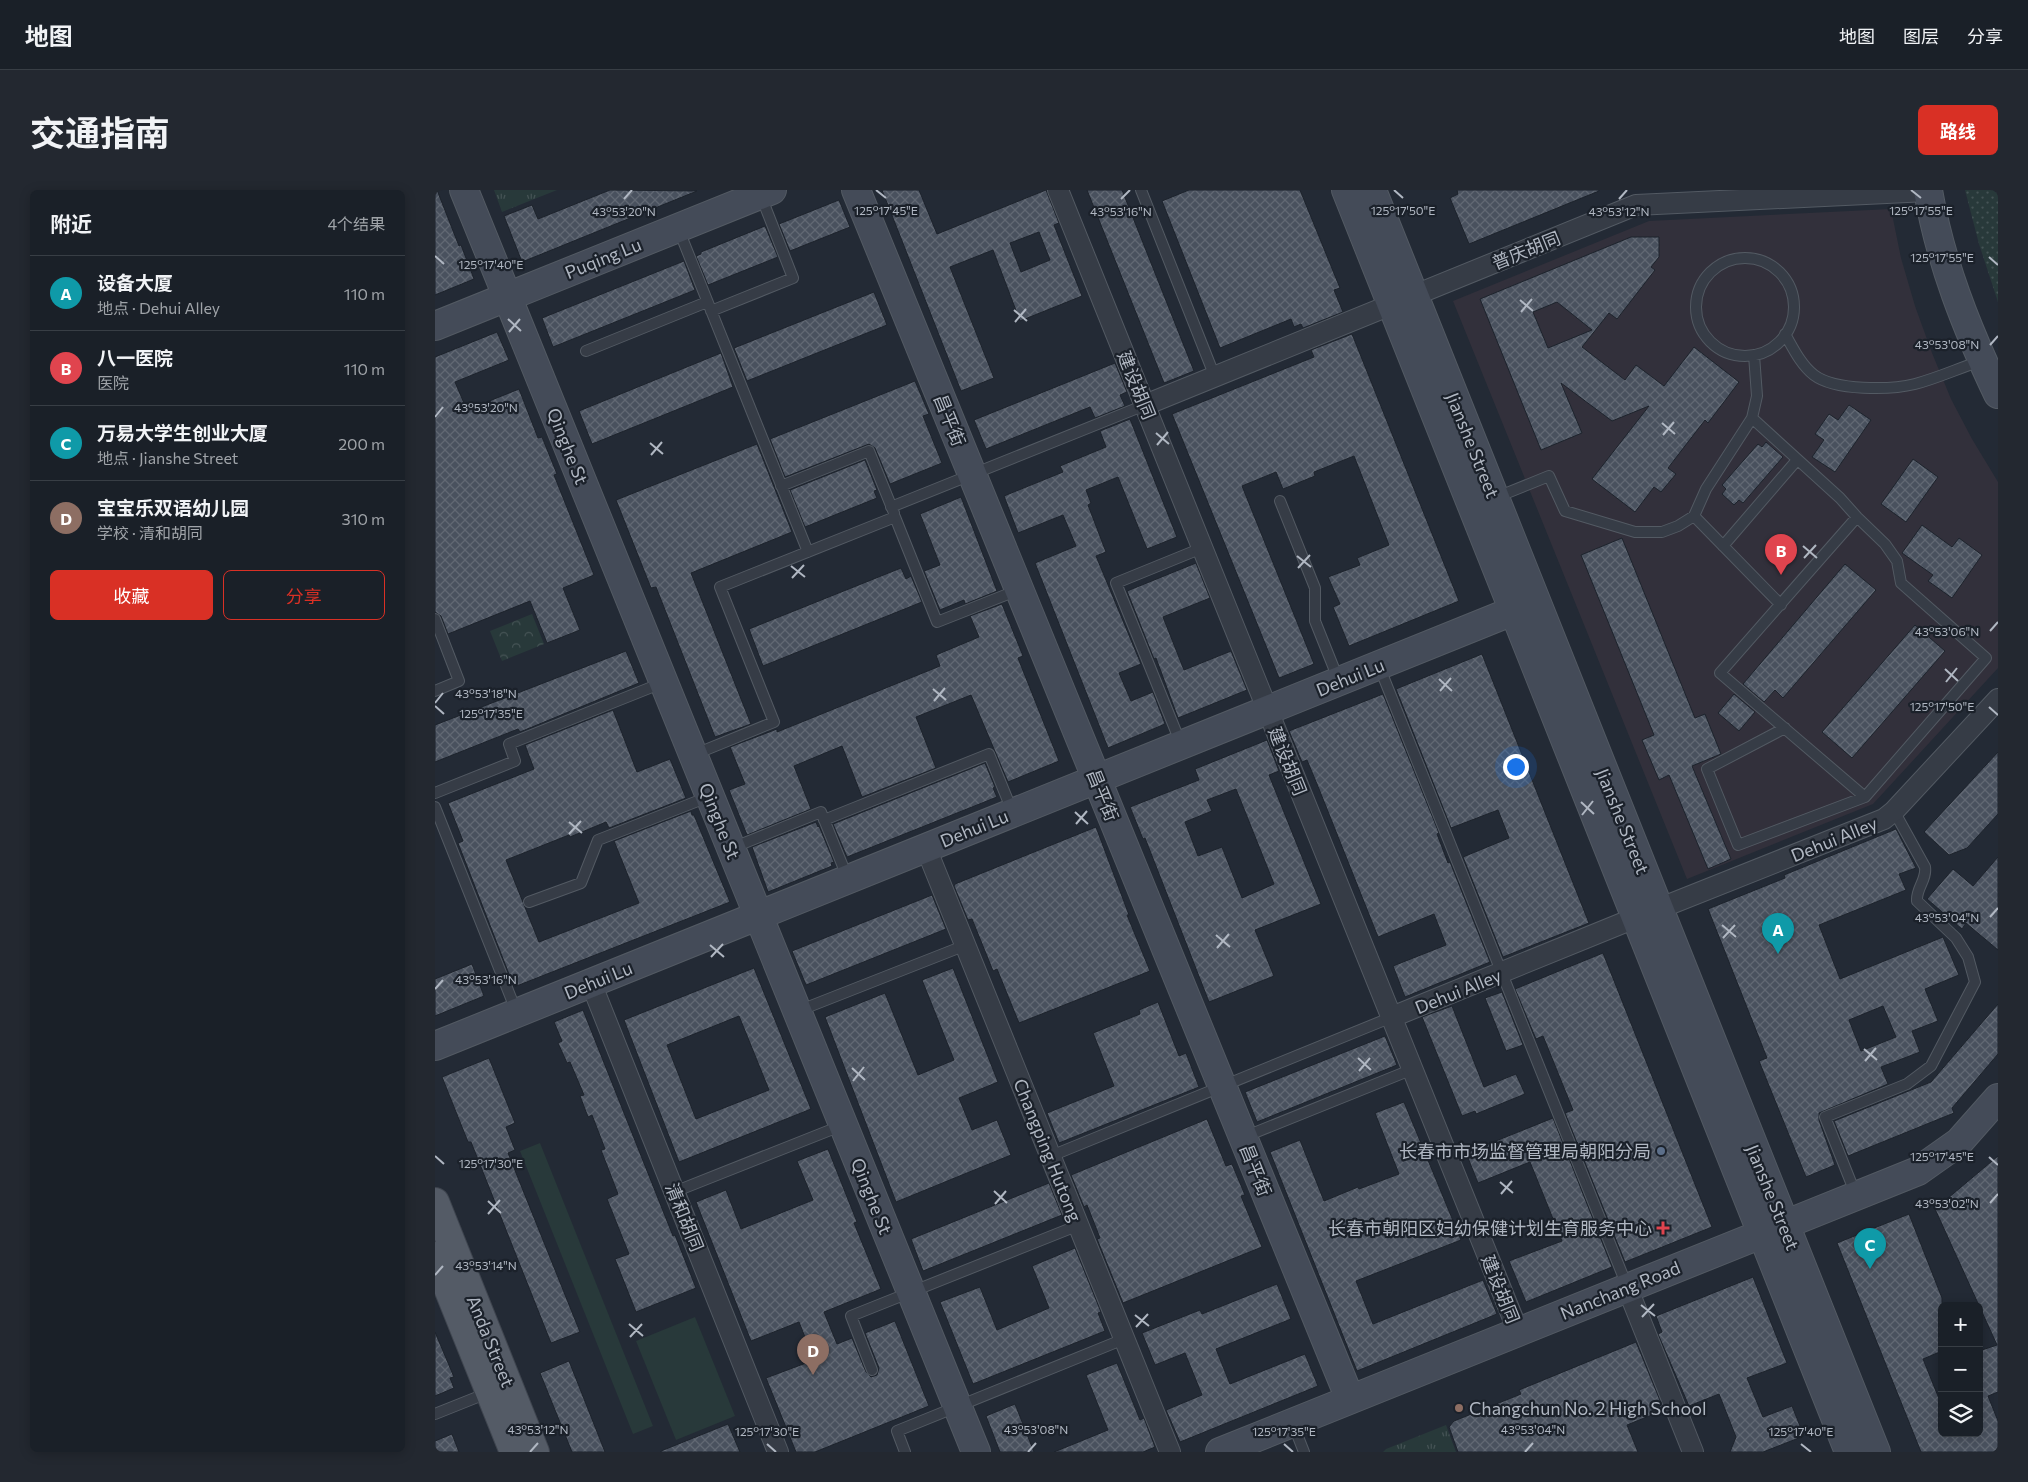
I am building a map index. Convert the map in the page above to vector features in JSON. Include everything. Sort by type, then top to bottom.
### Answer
[{"type":"main road","name":"Anda Street","points":[[435,1202],[535,1452]]},
{"type":"main road","name":"Anda Street","points":[[435,1256],[514,1452]]},
{"type":"street","name":"Qinghe St","points":[[464,190],[976,1452]]},
{"type":"street","name":"昌平街","points":[[856,190],[1350,1400]]},
{"type":"street","name":"建设胡同","points":[[1058,190],[1518,1331]]},
{"type":"street","name":"Jianshe Street","points":[[1346,190],[1403,301],[1495,498],[1647,914],[1772,1228],[1849,1452]]},
{"type":"street","name":"Jianshe Street","points":[[1372,190],[1403,301],[1513,611],[1647,914]]},
{"type":"street","name":"普庆胡同","points":[[1145,406],[1643,203],[1928,191]]},
{"type":"street","points":[[1928,191],[1943,255],[1958,302],[1998,394]]},
{"type":"street","name":"Puqing Lu","points":[[435,326],[766,192]]},
{"type":"street","name":"Dehui Lu","points":[[435,1046],[1513,611]]},
{"type":"street","name":"Dehui Alley","points":[[1392,1018],[1875,823],[1894,811],[1998,699]]},
{"type":"street","name":"Changping Hutong","points":[[926,848],[1170,1452]]},
{"type":"street","name":"清和胡同","points":[[591,983],[778,1452]]},
{"type":"street","name":"Nanchang Road","points":[[1221,1452],[1772,1228],[1918,1171],[1959,1142],[1998,1098]]},
{"type":"street","name":"Jianshe Street","points":[[1772,1228],[1876,1452]]},
{"type":"street","points":[[1627,1287],[1693,1452]]},
{"type":"lane","points":[[1141,190],[1215,377]]},
{"type":"lane","points":[[586,351],[793,278],[766,192]]},
{"type":"lane","points":[[677,228],[808,552]]},
{"type":"lane","points":[[1747,258],[1766,263],[1781,274],[1791,291],[1794,310],[1785,334],[1777,344],[1766,351],[1754,355],[1734,355],[1725,352],[1709,340],[1697,320],[1697,297],[1700,286],[1715,268],[1730,260],[1747,258]]},
{"type":"lane","points":[[1785,334],[1805,366],[1815,376],[1841,386],[1879,388],[1915,384],[1982,360]]},
{"type":"lane","points":[[1495,498],[1549,476],[1565,511],[1635,532],[1662,532],[1678,526],[1694,516],[1706,489],[1751,418],[1757,396],[1754,355]]},
{"type":"lane","points":[[693,755],[774,722],[720,587],[808,552],[972,475],[1145,406]]},
{"type":"lane","points":[[1751,418],[1841,498],[1857,517],[1885,544],[1897,561],[1901,583],[1986,658],[1865,797],[1738,845],[1707,769],[1785,728]]},
{"type":"lane","points":[[781,486],[869,451],[937,622],[1019,589]]},
{"type":"lane","points":[[1723,546],[1797,460]]},
{"type":"lane","points":[[1280,501],[1315,588],[1315,621],[1339,681]]},
{"type":"lane","points":[[1694,516],[1781,605]]},
{"type":"lane","points":[[1857,517],[1720,673],[1865,797]]},
{"type":"lane","points":[[1181,745],[1116,583],[1203,548]]},
{"type":"lane","points":[[435,619],[459,681],[435,691]]},
{"type":"lane","points":[[1379,665],[1627,1287]]},
{"type":"lane","points":[[435,793],[515,761],[509,744],[664,682]]},
{"type":"lane","points":[[824,820],[989,754],[1013,813]]},
{"type":"lane","points":[[529,902],[581,883],[598,840],[710,796]]},
{"type":"lane","points":[[435,807],[517,1013]]},
{"type":"lane","points":[[1856,1195],[1825,1117],[1907,1084],[1931,1066],[1975,982],[1968,957],[1956,938],[1917,901],[1917,894],[1926,875],[1925,867],[1894,811]]},
{"type":"lane","points":[[731,848],[821,812],[848,879]]},
{"type":"lane","points":[[797,1011],[965,945]]},
{"type":"lane","points":[[1051,1156],[1392,1018]]},
{"type":"lane","points":[[1243,1137],[1413,1070]]},
{"type":"lane","points":[[674,1192],[843,1124]]},
{"type":"lane","points":[[872,1370],[851,1316],[1079,1225]]},
{"type":"lane","points":[[905,1452],[897,1431],[1125,1339]]},
{"type":"lane","points":[[435,1414],[490,1392]]},
{"type":"lane","points":[[1293,1423],[1305,1452]]},
{"type":"shaded area","points":[[1891,209],[1901,258],[1915,306],[1932,353],[1951,399],[1998,482],[1998,668],[1873,804],[1687,879],[1453,301],[1649,221]]},
{"type":"green space","points":[[494,190],[557,190],[502,212]]},
{"type":"green space","points":[[1965,190],[1998,190],[1998,302],[1979,244]]},
{"type":"green space","points":[[532,614],[544,644],[502,661],[490,631]]},
{"type":"green space","points":[[540,1143],[653,1426],[633,1434],[520,1151]]},
{"type":"green space","points":[[695,1317],[735,1416],[676,1440],[636,1341]]},
{"type":"green space","points":[[1446,1425],[1456,1452],[1383,1452],[1386,1449]]},
{"type":"building","points":[[435,190],[437,190],[474,279],[435,295]]},
{"type":"building","points":[[610,190],[697,191],[522,262],[504,216],[532,205],[538,219]]},
{"type":"building","points":[[882,190],[919,190],[937,234],[1046,190],[1059,223],[1054,225],[1082,296],[1020,321],[993,250],[950,267],[994,378],[961,391]],"holes":[[[1039,232],[1050,260],[1021,272],[1010,243]]]},
{"type":"building","points":[[1087,190],[1122,190],[1194,371],[1164,383]]},
{"type":"building","points":[[1189,190],[1300,190],[1340,288],[1334,290],[1343,312],[1303,328],[1301,324],[1294,327],[1291,319],[1220,348],[1162,201]]},
{"type":"building","points":[[1457,190],[1599,191],[1469,244],[1450,198],[1458,194]]},
{"type":"building","points":[[839,200],[850,227],[790,251],[779,224]]},
{"type":"building","points":[[765,226],[778,257],[708,285],[696,256],[701,254],[701,252]]},
{"type":"building","points":[[1631,237],[1659,237],[1659,257],[1651,267],[1655,270],[1617,319],[1609,313],[1582,347],[1625,380],[1636,365],[1664,386],[1694,347],[1739,382],[1708,423],[1705,420],[1668,468],[1676,474],[1661,492],[1654,487],[1635,512],[1592,479],[1649,406],[1612,421],[1561,383],[1582,433],[1541,450],[1480,299]],"holes":[[[1557,302],[1592,330],[1548,348],[1533,312]]]},
{"type":"building","points":[[684,261],[695,290],[553,347],[542,318]]},
{"type":"building","points":[[874,292],[887,325],[747,381],[734,348]]},
{"type":"building","points":[[497,332],[509,360],[455,382],[467,410],[519,389],[538,438],[542,437],[557,474],[554,475],[594,575],[563,588],[580,630],[547,643],[530,601],[448,634],[441,616],[435,612],[435,357]]},
{"type":"building","points":[[1352,334],[1459,601],[1349,646],[1333,607],[1340,604],[1328,577],[1360,565],[1357,558],[1389,545],[1354,456],[1314,472],[1315,476],[1283,489],[1276,472],[1242,486],[1314,664],[1279,678],[1172,414],[1314,357],[1311,350]]},
{"type":"building","points":[[721,353],[733,387],[592,444],[579,411]]},
{"type":"building","points":[[1115,363],[1127,392],[1120,395],[1125,406],[1095,418],[1090,407],[986,449],[974,420]]},
{"type":"building","points":[[915,381],[929,414],[923,416],[942,463],[890,484],[875,448],[869,444],[785,477],[770,439]]},
{"type":"building","points":[[1849,405],[1871,420],[1835,472],[1812,457],[1824,440],[1815,434],[1829,414],[1838,420]]},
{"type":"building","points":[[1130,419],[1177,537],[1147,549],[1118,477],[1086,490],[1091,503],[1088,505],[1106,552],[1096,556],[1141,664],[1119,673],[1131,701],[1153,692],[1165,724],[1108,748],[1035,563],[1076,546],[1063,515],[1018,533],[1004,496],[1063,472],[1060,466],[1106,447],[1100,431]]},
{"type":"building","points":[[1766,442],[1783,457],[1743,503],[1739,500],[1734,505],[1722,494],[1726,489],[1722,485],[1758,444],[1762,447]]},
{"type":"building","points":[[757,444],[792,532],[691,573],[751,724],[715,737],[656,587],[651,588],[616,500]]},
{"type":"building","points":[[1913,459],[1938,477],[1906,522],[1881,504]]},
{"type":"building","points":[[865,460],[877,490],[874,491],[877,498],[805,527],[790,490]]},
{"type":"building","points":[[961,497],[997,591],[965,604],[964,600],[940,610],[924,571],[940,565],[920,514]]},
{"type":"building","points":[[1922,525],[1952,547],[1959,538],[1982,555],[1952,598],[1928,581],[1933,575],[1902,553]]},
{"type":"building","points":[[1622,538],[1695,718],[1705,714],[1721,754],[1692,766],[1731,859],[1708,869],[1669,775],[1659,780],[1642,740],[1654,735],[1581,555]]},
{"type":"building","points":[[1196,563],[1210,598],[1163,617],[1184,670],[1231,651],[1247,690],[1178,718],[1156,658],[1154,659],[1127,591]]},
{"type":"building","points":[[1845,564],[1876,590],[1783,698],[1775,690],[1764,702],[1743,684]]},
{"type":"building","points":[[901,568],[906,579],[911,576],[922,602],[763,666],[749,629]]},
{"type":"building","points":[[1002,604],[1023,656],[1018,658],[1059,761],[1008,782],[971,695],[916,717],[936,768],[862,797],[842,746],[794,766],[811,809],[747,835],[729,790],[745,784],[730,747],[777,729],[777,732],[940,666],[936,655],[979,637],[970,616]]},
{"type":"building","points":[[1915,625],[1945,651],[1852,758],[1822,732]]},
{"type":"building","points":[[626,651],[639,683],[520,732],[518,729],[435,762],[435,725]]},
{"type":"building","points":[[1482,654],[1589,923],[1503,957],[1463,857],[1509,838],[1498,810],[1451,828],[1396,689]]},
{"type":"building","points":[[1383,694],[1439,833],[1437,834],[1448,863],[1450,862],[1490,962],[1405,997],[1393,966],[1446,945],[1434,914],[1378,937],[1307,760],[1302,762],[1289,731]]},
{"type":"building","points":[[1734,694],[1755,712],[1739,731],[1718,713]]},
{"type":"building","points":[[613,710],[637,772],[670,759],[686,798],[609,828],[606,822],[506,860],[539,942],[639,903],[614,841],[691,811],[730,902],[514,987],[458,843],[463,841],[448,803],[534,769],[525,745]]},
{"type":"building","points":[[1267,740],[1279,771],[1269,775],[1321,904],[1255,930],[1274,976],[1209,1002],[1145,838],[1143,839],[1130,807],[1199,780],[1195,769]],"holes":[[[1236,789],[1274,884],[1242,898],[1222,847],[1198,856],[1185,822],[1212,811],[1207,800]]]},
{"type":"building","points":[[1998,752],[1998,814],[1967,848],[1949,855],[1924,832]]},
{"type":"building","points":[[985,763],[997,797],[847,857],[833,824]]},
{"type":"building","points":[[816,822],[834,862],[831,863],[832,866],[768,892],[752,847]]},
{"type":"building","points":[[1096,827],[1129,915],[1127,915],[1150,971],[1019,1023],[997,969],[993,971],[972,919],[968,920],[954,886]]},
{"type":"building","points":[[1896,829],[1916,868],[1899,874],[1906,890],[1819,925],[1840,979],[1943,937],[1959,975],[1925,989],[1938,1021],[1912,1031],[1920,1052],[1881,1067],[1888,1084],[1819,1113],[1819,1120],[1835,1165],[1806,1177],[1759,1061],[1767,1058],[1708,909],[1785,878],[1784,875]],"holes":[[[1883,1006],[1896,1037],[1861,1051],[1849,1020]]]},
{"type":"building","points":[[1998,857],[1998,950],[1966,923],[1962,929],[1927,899],[1953,869],[1973,886]]},
{"type":"building","points":[[932,895],[946,929],[806,985],[792,951]]},
{"type":"building","points":[[1603,953],[1712,1227],[1625,1262],[1565,1113],[1573,1110],[1543,1036],[1536,1039],[1515,989]]},
{"type":"building","points":[[472,964],[484,996],[435,1016],[435,979]]},
{"type":"building","points":[[754,968],[811,1109],[679,1162],[624,1020]],"holes":[[[739,1016],[769,1090],[696,1119],[667,1045]]]},
{"type":"building","points":[[953,968],[998,1082],[959,1098],[972,1130],[997,1120],[1011,1155],[896,1202],[825,1017],[885,993],[918,1075],[954,1060],[922,980]]},
{"type":"building","points":[[1502,992],[1523,1045],[1506,1051],[1485,998]]},
{"type":"building","points":[[1158,1002],[1179,1056],[1186,1053],[1199,1087],[1059,1143],[1047,1113],[1114,1086],[1093,1033],[1140,1014],[1139,1010]]},
{"type":"building","points":[[1998,1004],[1998,1054],[1952,1108],[1954,1113],[1848,1156],[1834,1121],[1931,1082]]},
{"type":"building","points":[[1452,1006],[1484,1087],[1516,1074],[1525,1094],[1476,1114],[1475,1111],[1462,1116],[1422,1017]]},
{"type":"building","points":[[583,1010],[673,1236],[675,1235],[696,1288],[636,1312],[615,1259],[629,1254],[607,1199],[618,1194],[601,1150],[605,1149],[592,1115],[588,1117],[580,1096],[584,1095],[570,1062],[567,1063],[558,1043],[562,1041],[554,1022]]},
{"type":"building","points":[[1385,1036],[1397,1065],[1257,1122],[1245,1092]]},
{"type":"building","points":[[489,1058],[515,1123],[506,1127],[515,1150],[508,1153],[580,1332],[551,1343],[471,1142],[468,1142],[442,1077]]},
{"type":"building","points":[[1404,1102],[1461,1240],[1356,1281],[1373,1324],[1483,1280],[1497,1314],[1357,1371],[1270,1152],[1300,1140],[1324,1201],[1358,1187],[1359,1189],[1399,1174],[1375,1113]]},
{"type":"building","points":[[1553,1118],[1612,1267],[1526,1302],[1509,1261],[1562,1241],[1530,1162],[1478,1183],[1466,1153]]},
{"type":"building","points":[[1207,1119],[1226,1166],[1232,1164],[1245,1195],[1241,1196],[1262,1247],[1123,1303],[1097,1239],[1100,1238],[1087,1205],[1084,1207],[1071,1175]]},
{"type":"building","points":[[828,1149],[857,1222],[854,1223],[881,1289],[824,1312],[837,1344],[852,1338],[866,1372],[871,1377],[877,1375],[879,1368],[865,1333],[895,1321],[929,1406],[815,1452],[796,1452],[766,1378],[814,1360],[799,1322],[751,1341],[696,1202],[726,1190],[741,1229],[813,1200],[797,1161]]},
{"type":"building","points":[[1998,1156],[1998,1392],[1988,1396],[1998,1421],[1998,1452],[1921,1452],[1837,1243],[1909,1214],[1942,1298],[1942,1302],[1938,1302],[1938,1353],[1923,1359],[1938,1396],[1938,1437],[1983,1437],[1983,1350],[1997,1345],[1983,1314],[1983,1302],[1977,1302],[1935,1209]]},
{"type":"building","points":[[1049,1183],[1062,1215],[923,1271],[911,1239]]},
{"type":"building","points":[[1075,1248],[1101,1312],[1098,1313],[1105,1331],[973,1384],[940,1302],[980,1287],[997,1330],[1049,1308],[1032,1266]]},
{"type":"building","points":[[1753,1277],[1787,1363],[1747,1378],[1763,1417],[1792,1406],[1804,1436],[1763,1452],[1730,1452],[1736,1437],[1719,1394],[1689,1406],[1658,1334],[1662,1332],[1656,1316]]},
{"type":"building","points":[[1277,1284],[1291,1319],[1216,1349],[1230,1384],[1305,1354],[1318,1386],[1180,1442],[1166,1410],[1202,1395],[1185,1353],[1155,1365],[1142,1333],[1200,1310],[1202,1314]]},
{"type":"building","points":[[435,1332],[454,1377],[450,1378],[454,1388],[435,1396]]},
{"type":"building","points":[[1636,1342],[1664,1410],[1627,1425],[1638,1452],[1458,1452],[1449,1427],[1454,1421],[1521,1394],[1519,1390]]},
{"type":"building","points":[[569,1361],[605,1452],[572,1452],[540,1373]]},
{"type":"building","points":[[1117,1363],[1140,1420],[1144,1418],[1155,1447],[1143,1452],[1054,1452],[1108,1430],[1086,1375]]},
{"type":"building","points":[[1015,1404],[1034,1452],[1000,1452],[986,1416]]},
{"type":"building","points":[[728,1424],[740,1452],[661,1452],[661,1451]]},
{"type":"building","points":[[452,1434],[459,1452],[435,1452],[435,1441]]},
{"type":"place","name":"八一医院","points":[[1781,575]]},
{"type":"place","name":"设备大厦","points":[[1778,954]]},
{"type":"place","name":"长春市市场监督管理局朝阳分局","points":[[1661,1151]]},
{"type":"place","name":"长春市朝阳区妇幼保健计划生育服务中心","points":[[1663,1228]]},
{"type":"place","name":"万易大学生创业大厦","points":[[1870,1269]]},
{"type":"place","name":"宝宝乐双语幼儿园","points":[[813,1375]]},
{"type":"place","name":"Changchun No. 2 High School","points":[[1459,1408]]}]
